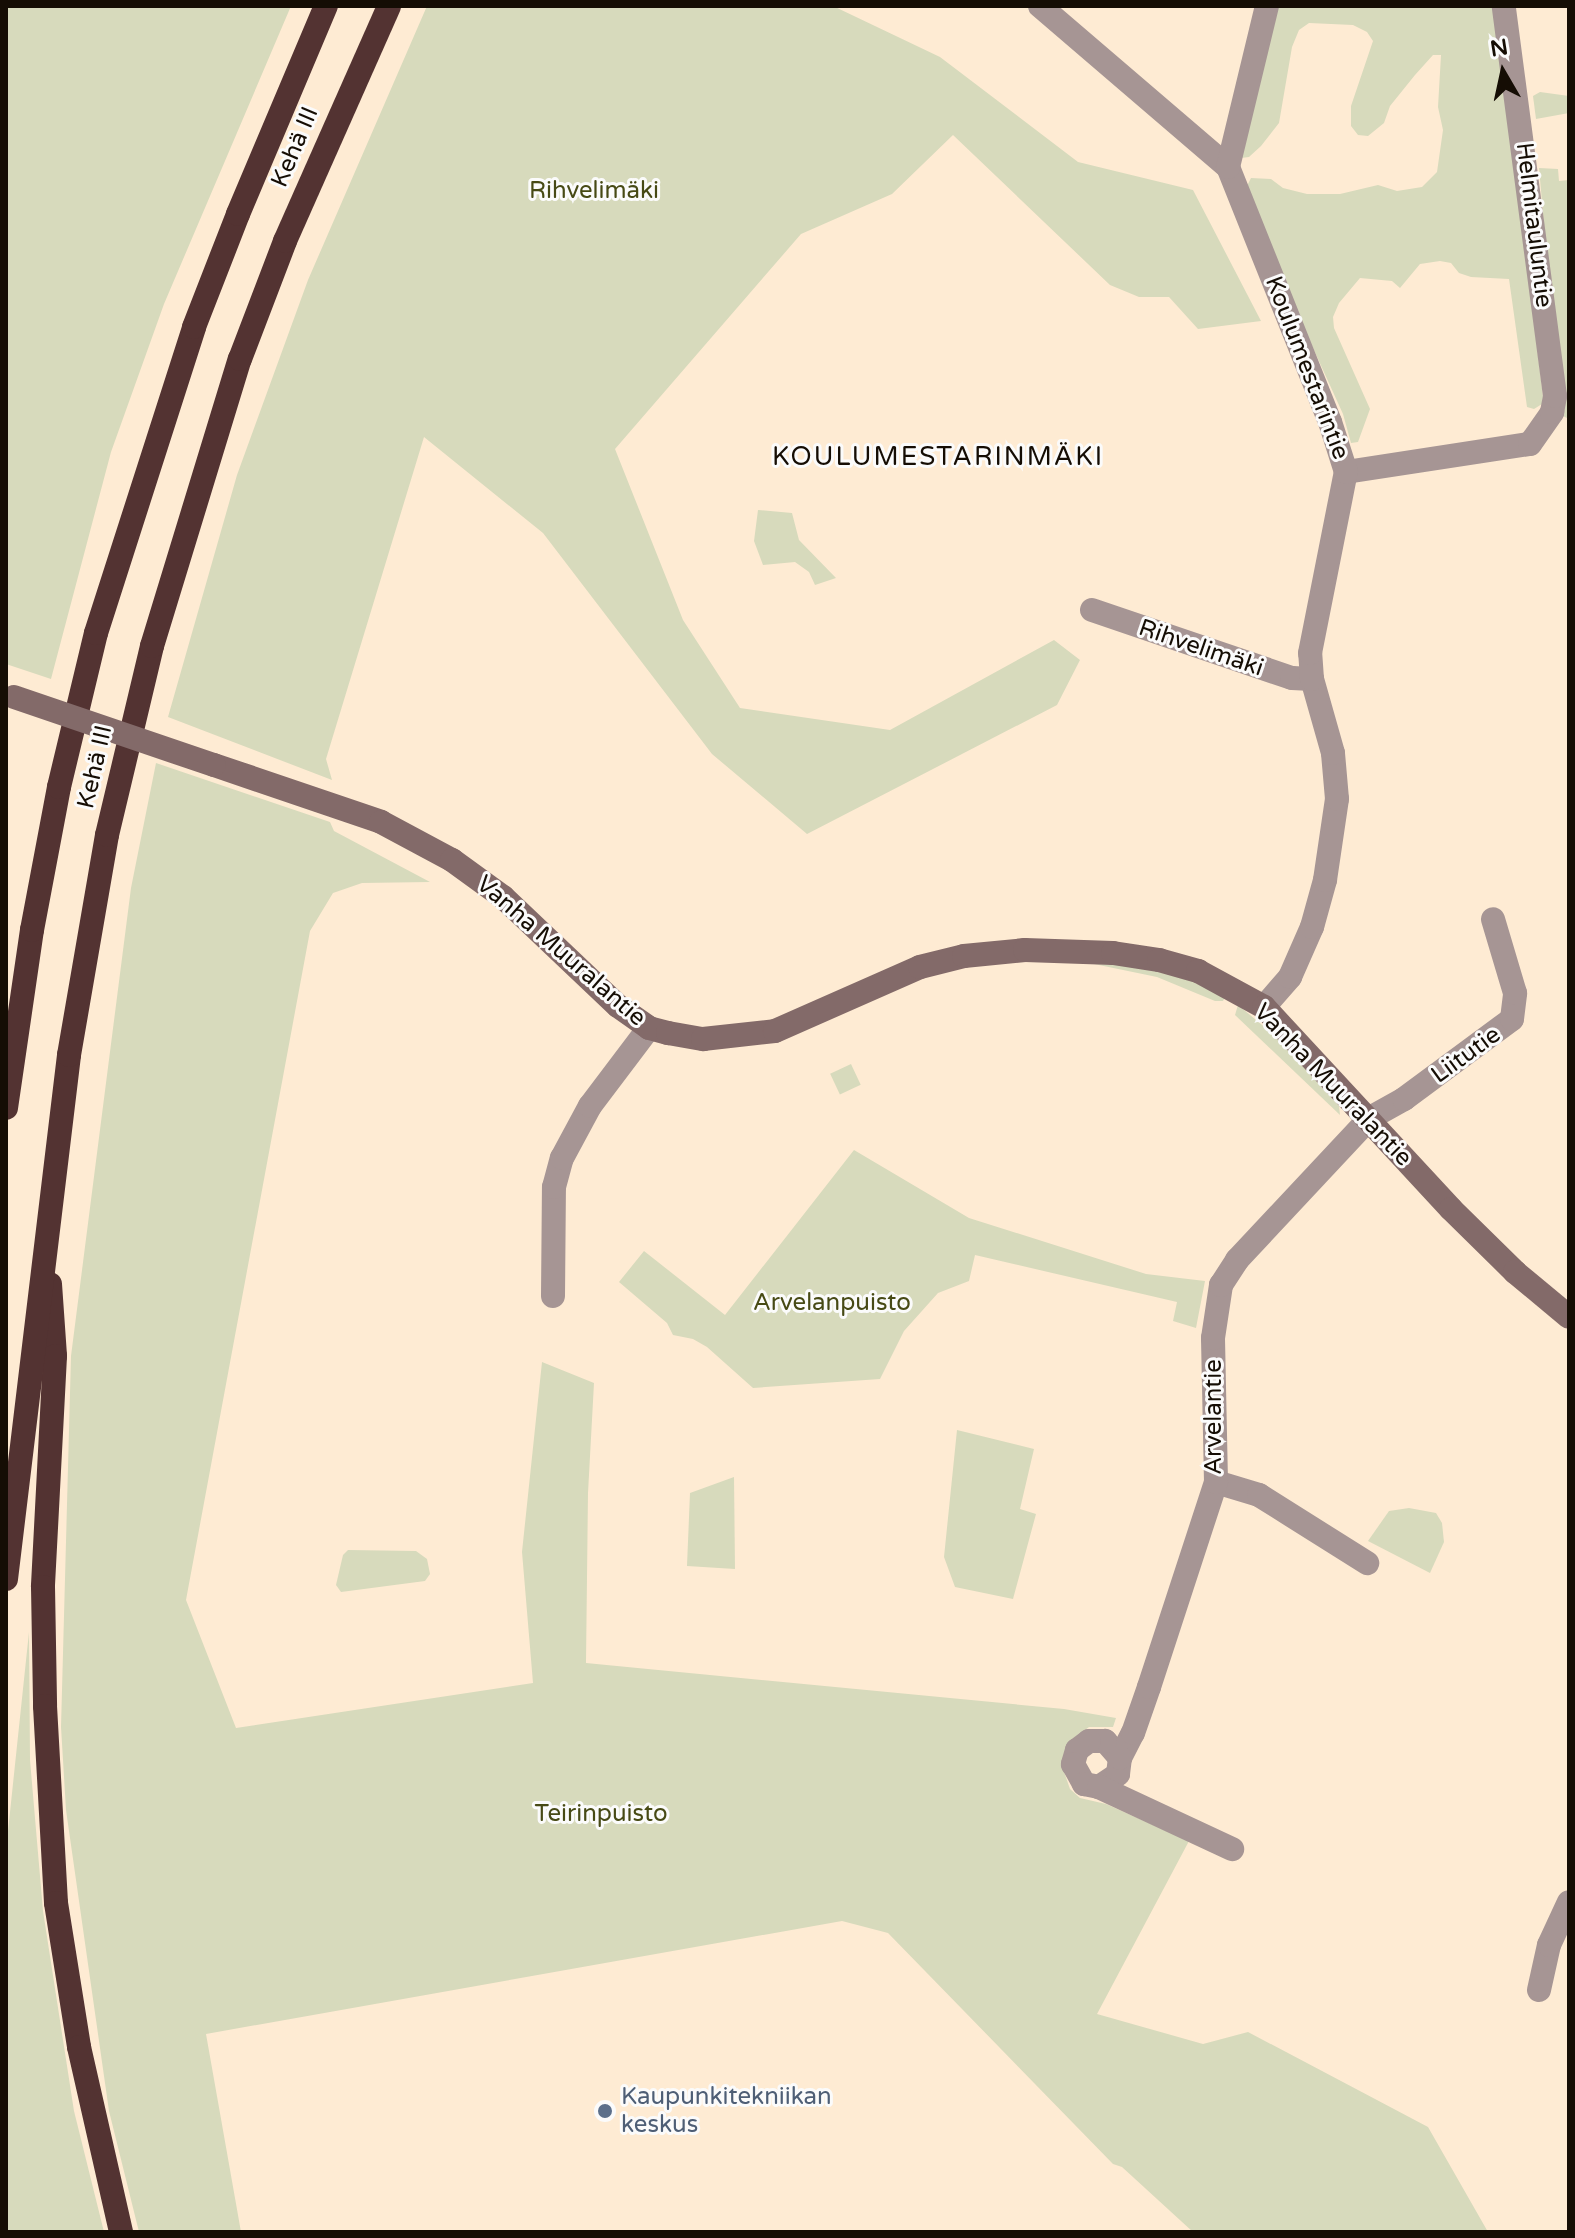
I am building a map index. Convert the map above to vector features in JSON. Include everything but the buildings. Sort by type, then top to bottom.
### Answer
[{"type":"highway","name":"Kehä III","points":[[6,1108],[32,930],[59,787],[96,633],[146,468],[238,214],[326,6]]},
{"type":"highway","name":"Kehä III","points":[[6,1579],[46,1225],[69,1055],[107,835],[152,646],[240,359],[285,241],[389,6]]},
{"type":"highway","points":[[6,1006],[32,930]]},
{"type":"highway","points":[[46,1225],[55,1356],[43,1587],[45,1706],[56,1903],[79,2047],[121,2232]]},
{"type":"street","points":[[1040,6],[1228,167],[1267,6]]},
{"type":"street","name":"Helmitauluntie","points":[[1346,472],[1530,444],[1552,412],[1555,396],[1504,6]]},
{"type":"street","name":"Koulumestarintie","points":[[1228,167],[1330,422],[1346,472],[1313,627],[1312,679],[1333,753],[1337,799],[1325,880],[1312,927],[1290,977],[1264,1007]]},
{"type":"street","name":"Rihvelimäki","points":[[1092,610],[1292,678],[1312,679]]},
{"type":"street","name":"Vanha Muuralantie","points":[[10,696],[381,822],[452,860],[503,897],[618,1006],[649,1028],[703,1039],[775,1031],[920,967],[964,956],[1025,950],[1113,953],[1159,960],[1198,971],[1264,1007],[1451,1209],[1515,1272],[1569,1317]]},
{"type":"street","name":"Liitutie","points":[[1370,1118],[1404,1099],[1512,1019],[1515,993],[1493,919]]},
{"type":"street","points":[[553,1296],[554,1187],[562,1158],[590,1106],[649,1028]]},
{"type":"street","name":"Arvelantie","points":[[1120,1758],[1137,1722],[1216,1482],[1213,1338],[1221,1285],[1237,1260],[1370,1118]]},
{"type":"street","points":[[1216,1482],[1259,1495],[1367,1563]]},
{"type":"street","points":[[1099,1787],[1118,1774],[1120,1758],[1105,1741],[1089,1741],[1077,1750],[1074,1772],[1084,1784],[1099,1787],[1232,1849]]},
{"type":"street","points":[[1539,1990],[1549,1945],[1569,1902]]},
{"type":"green space","points":[[6,6],[291,6],[164,304],[111,452],[51,679],[6,664]]},
{"type":"green space","name":"Rihvelimäki","points":[[427,6],[833,6],[940,57],[1078,162],[1193,190],[1261,321],[1198,329],[1169,297],[1139,297],[1110,285],[953,135],[892,194],[801,234],[615,449],[683,620],[740,708],[890,730],[1054,640],[1080,660],[1057,705],[807,834],[712,754],[543,533],[424,437],[326,759],[332,780],[168,717],[237,475],[308,280]]},
{"type":"green space","points":[[1273,6],[1496,6],[1542,404],[1534,409],[1527,407],[1509,279],[1471,277],[1459,273],[1451,263],[1440,261],[1420,264],[1400,288],[1392,281],[1360,278],[1339,303],[1333,317],[1334,328],[1370,409],[1358,442],[1351,443],[1343,414],[1274,262],[1247,186],[1251,178],[1271,179],[1283,188],[1307,194],[1340,194],[1378,185],[1397,191],[1422,187],[1437,172],[1443,130],[1438,107],[1441,55],[1433,55],[1415,75],[1390,106],[1384,123],[1368,136],[1358,135],[1351,126],[1351,106],[1373,41],[1367,32],[1353,25],[1309,23],[1299,30],[1292,47],[1279,123],[1261,146],[1249,157],[1241,158]]},
{"type":"green space","points":[[1540,92],[1569,96],[1569,113],[1536,119],[1533,96]]},
{"type":"green space","points":[[1539,168],[1558,169],[1559,181],[1569,180],[1569,419],[1561,415]]},
{"type":"green space","points":[[758,510],[792,513],[799,540],[836,578],[815,585],[809,572],[795,562],[763,565],[754,541]]},
{"type":"green space","name":"Teirinpuisto","points":[[156,763],[330,822],[334,831],[430,882],[362,883],[333,893],[310,931],[186,1600],[236,1728],[533,1683],[522,1552],[542,1362],[594,1383],[588,1493],[586,1663],[1064,1709],[1116,1718],[1113,1727],[1089,1727],[1070,1741],[1061,1763],[1070,1789],[1080,1798],[1106,1804],[1189,1841],[1097,2014],[1203,2044],[1248,2032],[1428,2127],[1488,2232],[1193,2232],[1122,2167],[1113,2164],[888,1933],[842,1921],[206,2034],[241,2232],[139,2232],[109,2111],[66,1810],[61,1727],[71,1356],[131,888]]},
{"type":"green space","points":[[1094,964],[1123,965],[1181,976],[1225,997],[1223,1001],[1215,1001],[1157,977]]},
{"type":"green space","points":[[1238,1005],[1279,1039],[1339,1106],[1340,1115],[1235,1015]]},
{"type":"green space","points":[[851,1064],[861,1085],[840,1095],[830,1074]]},
{"type":"green space","name":"Arvelanpuisto","points":[[854,1150],[969,1218],[1146,1274],[1205,1281],[1196,1328],[1173,1321],[1177,1302],[975,1255],[969,1281],[938,1293],[904,1331],[880,1379],[753,1388],[707,1347],[693,1339],[673,1335],[667,1323],[619,1282],[644,1251],[725,1315]]},
{"type":"green space","points":[[957,1430],[1034,1449],[1020,1509],[1036,1514],[1013,1599],[955,1587],[944,1557]]},
{"type":"green space","points":[[734,1477],[735,1569],[687,1566],[690,1493]]},
{"type":"green space","points":[[1409,1508],[1436,1513],[1442,1523],[1444,1542],[1430,1573],[1368,1541],[1389,1511]]},
{"type":"green space","points":[[348,1550],[416,1551],[427,1559],[430,1574],[425,1581],[341,1592],[336,1585],[343,1555]]},
{"type":"green space","points":[[29,1632],[30,1760],[43,1911],[74,2111],[104,2232],[6,2232],[6,1850]]},
{"type":"place","name":"Kaupunkitekniikan keskus","points":[[605,2111]]},
{"type":"district","name":"KOULUMESTARINMÄKI","points":[[938,457]]}]
